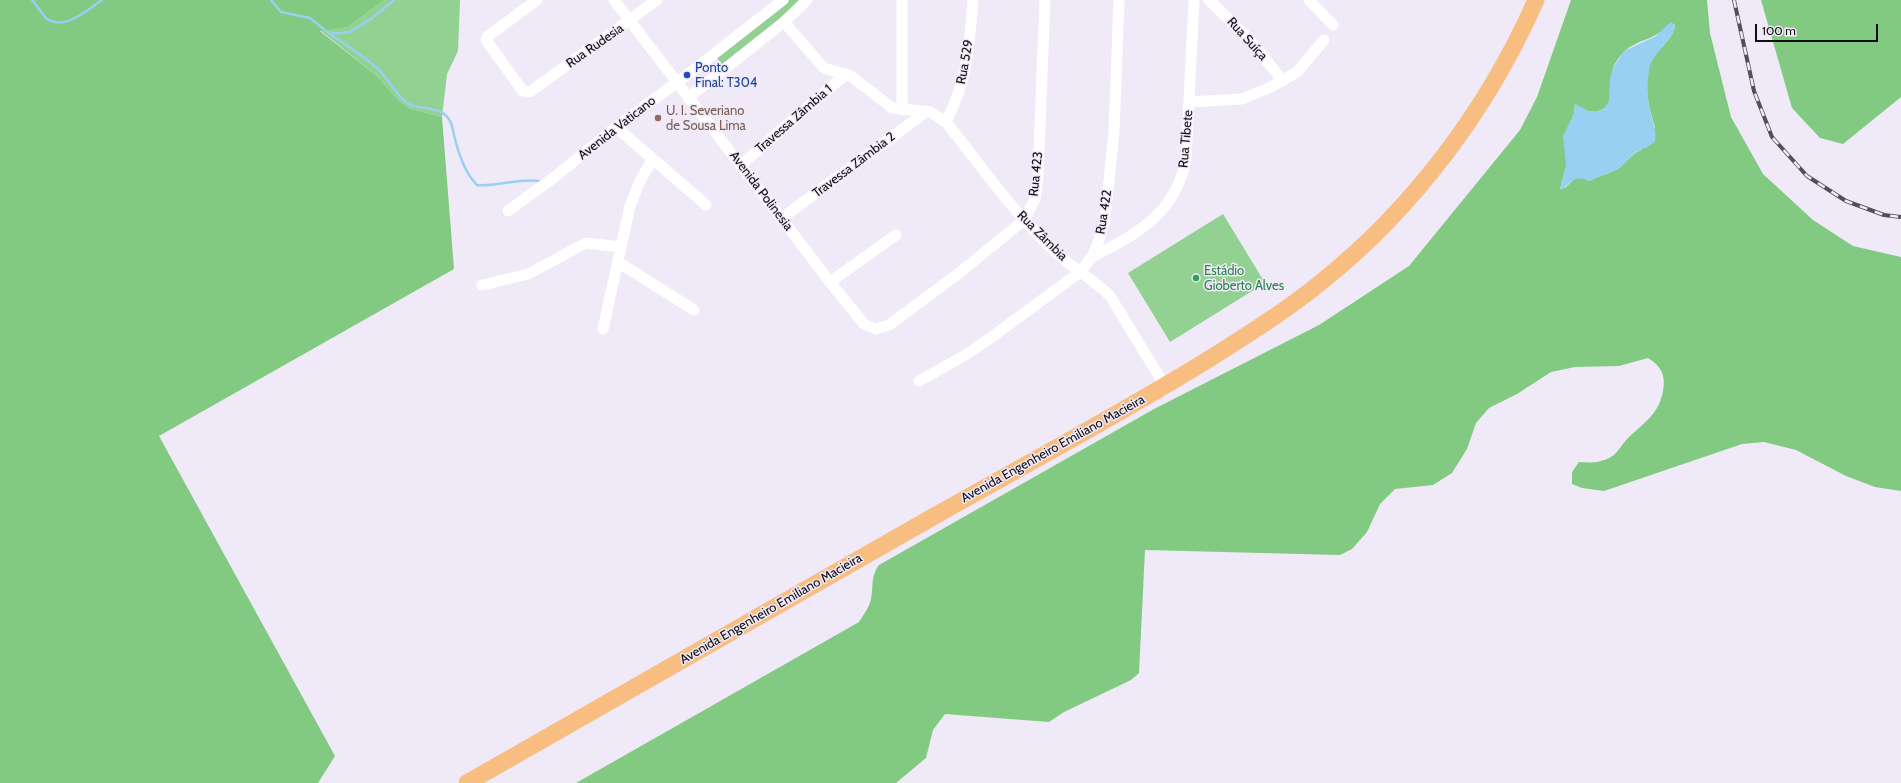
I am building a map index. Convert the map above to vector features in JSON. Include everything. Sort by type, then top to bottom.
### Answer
[{"type":"highway","name":"Avenida Engenheiro Emiliano Macieira","points":[[467,783],[1165,386],[1259,327],[1303,297],[1368,241],[1404,205],[1455,141],[1486,93],[1516,41],[1536,0]]},
{"type":"street","name":"Rua Rudesia","points":[[537,0],[487,37],[486,40],[522,90],[526,92],[531,91],[630,21],[657,0]]},
{"type":"street","name":"Avenida Polinesia","points":[[614,0],[676,83],[742,164],[830,282],[864,324]]},
{"type":"street","name":"Avenida Vaticano","points":[[508,211],[556,176],[616,127],[698,67],[769,4],[783,0]]},
{"type":"street","points":[[688,98],[784,22],[808,0]]},
{"type":"street","points":[[902,0],[902,110]]},
{"type":"street","name":"Rua 529","points":[[946,122],[963,81],[968,58],[973,0]]},
{"type":"street","name":"Rua 423","points":[[864,324],[876,329],[885,328],[958,274],[1024,220],[1035,199],[1038,176],[1045,0]]},
{"type":"street","name":"Rua 422","points":[[919,380],[973,350],[1080,272],[1092,257],[1103,230],[1114,132],[1119,0]]},
{"type":"street","name":"Rua Tibete","points":[[1092,257],[1127,239],[1143,228],[1170,200],[1182,177],[1186,160],[1194,0]]},
{"type":"street","name":"Rua Suíça","points":[[1209,0],[1248,38],[1283,81]]},
{"type":"street","points":[[1309,0],[1333,25]]},
{"type":"street","name":"Rua Zâmbia","points":[[784,22],[824,68],[846,74],[867,87],[892,108],[926,112],[946,122],[1024,220],[1060,257],[1100,285],[1110,296],[1165,386]]},
{"type":"street","points":[[1189,102],[1242,99],[1283,81],[1296,72],[1324,40]]},
{"type":"street","points":[[698,67],[709,82]]},
{"type":"street","name":"Travessa Zâmbia 1","points":[[742,164],[846,74]]},
{"type":"street","name":"Travessa Zâmbia 2","points":[[782,218],[926,112]]},
{"type":"street","points":[[616,127],[652,160],[706,205]]},
{"type":"street","points":[[603,330],[632,198],[652,160]]},
{"type":"street","points":[[830,282],[896,235]]},
{"type":"street","points":[[482,286],[528,274],[586,243],[621,247]]},
{"type":"street","points":[[618,262],[694,310]]},
{"type":"green space","points":[[0,0],[385,0],[348,27],[320,31],[377,76],[399,101],[411,109],[442,117],[454,269],[159,436],[335,756],[318,783],[0,783]]},
{"type":"green space","points":[[385,0],[460,0],[458,51],[447,74],[442,117],[411,109],[399,101],[377,76],[320,30],[348,27]]},
{"type":"green space","points":[[789,0],[802,0],[724,66],[717,58]]},
{"type":"green space","points":[[1571,0],[1707,0],[1710,33],[1731,117],[1763,174],[1813,220],[1853,246],[1901,257],[1901,491],[1875,487],[1846,476],[1796,450],[1764,442],[1742,444],[1604,491],[1582,488],[1572,484],[1572,472],[1579,462],[1599,461],[1611,457],[1628,438],[1650,418],[1661,399],[1664,385],[1662,372],[1656,364],[1648,358],[1619,366],[1575,367],[1551,372],[1517,394],[1489,408],[1476,423],[1467,449],[1452,473],[1433,485],[1395,489],[1380,504],[1367,532],[1352,549],[1340,555],[1145,550],[1139,673],[1131,680],[1064,712],[1049,722],[945,714],[933,730],[926,758],[896,783],[576,783],[859,622],[870,602],[873,578],[879,565],[1154,409],[1319,325],[1409,266],[1520,130],[1537,97]],"holes":[[[1669,24],[1675,25],[1670,38],[1654,56],[1650,64],[1647,91],[1655,127],[1641,150],[1635,153],[1616,170],[1590,181],[1583,178],[1575,178],[1566,187],[1560,189],[1566,166],[1566,131],[1574,114],[1575,104],[1589,111],[1604,109],[1610,100],[1612,73],[1616,62],[1633,45],[1657,34]]]},
{"type":"green space","points":[[1761,0],[1901,0],[1901,97],[1843,144],[1820,138],[1792,108]]},
{"type":"green space","name":"Estádio Gioberto Alves","points":[[1223,214],[1265,283],[1170,342],[1128,273]]},
{"type":"water","points":[[1671,22],[1675,25],[1673,31],[1654,58],[1649,70],[1648,96],[1655,129],[1655,141],[1648,147],[1636,152],[1616,170],[1590,181],[1575,179],[1560,189],[1566,166],[1563,136],[1574,114],[1575,104],[1588,111],[1600,111],[1604,109],[1609,101],[1610,78],[1613,68],[1624,51],[1656,36]]},
{"type":"waterway","points":[[32,0],[46,18],[53,22],[68,21],[75,18],[102,0]]},
{"type":"waterway","points":[[271,0],[281,12],[310,18],[330,34],[350,32],[372,18],[394,0]]},
{"type":"waterway","points":[[330,34],[361,55],[379,70],[400,97],[407,103],[418,107],[436,110],[446,116],[452,125],[463,164],[477,185],[493,185],[531,180],[539,181]]},
{"type":"railway","points":[[1734,0],[1754,91],[1772,137],[1807,176],[1846,201],[1884,215],[1901,217]]},
{"type":"place","name":"Ponto Final: T304","points":[[687,75]]},
{"type":"place","name":"U. I. Severiano de Sousa Lima","points":[[658,118]]},
{"type":"place","name":"Estádio Gioberto Alves","points":[[1196,278]]}]
